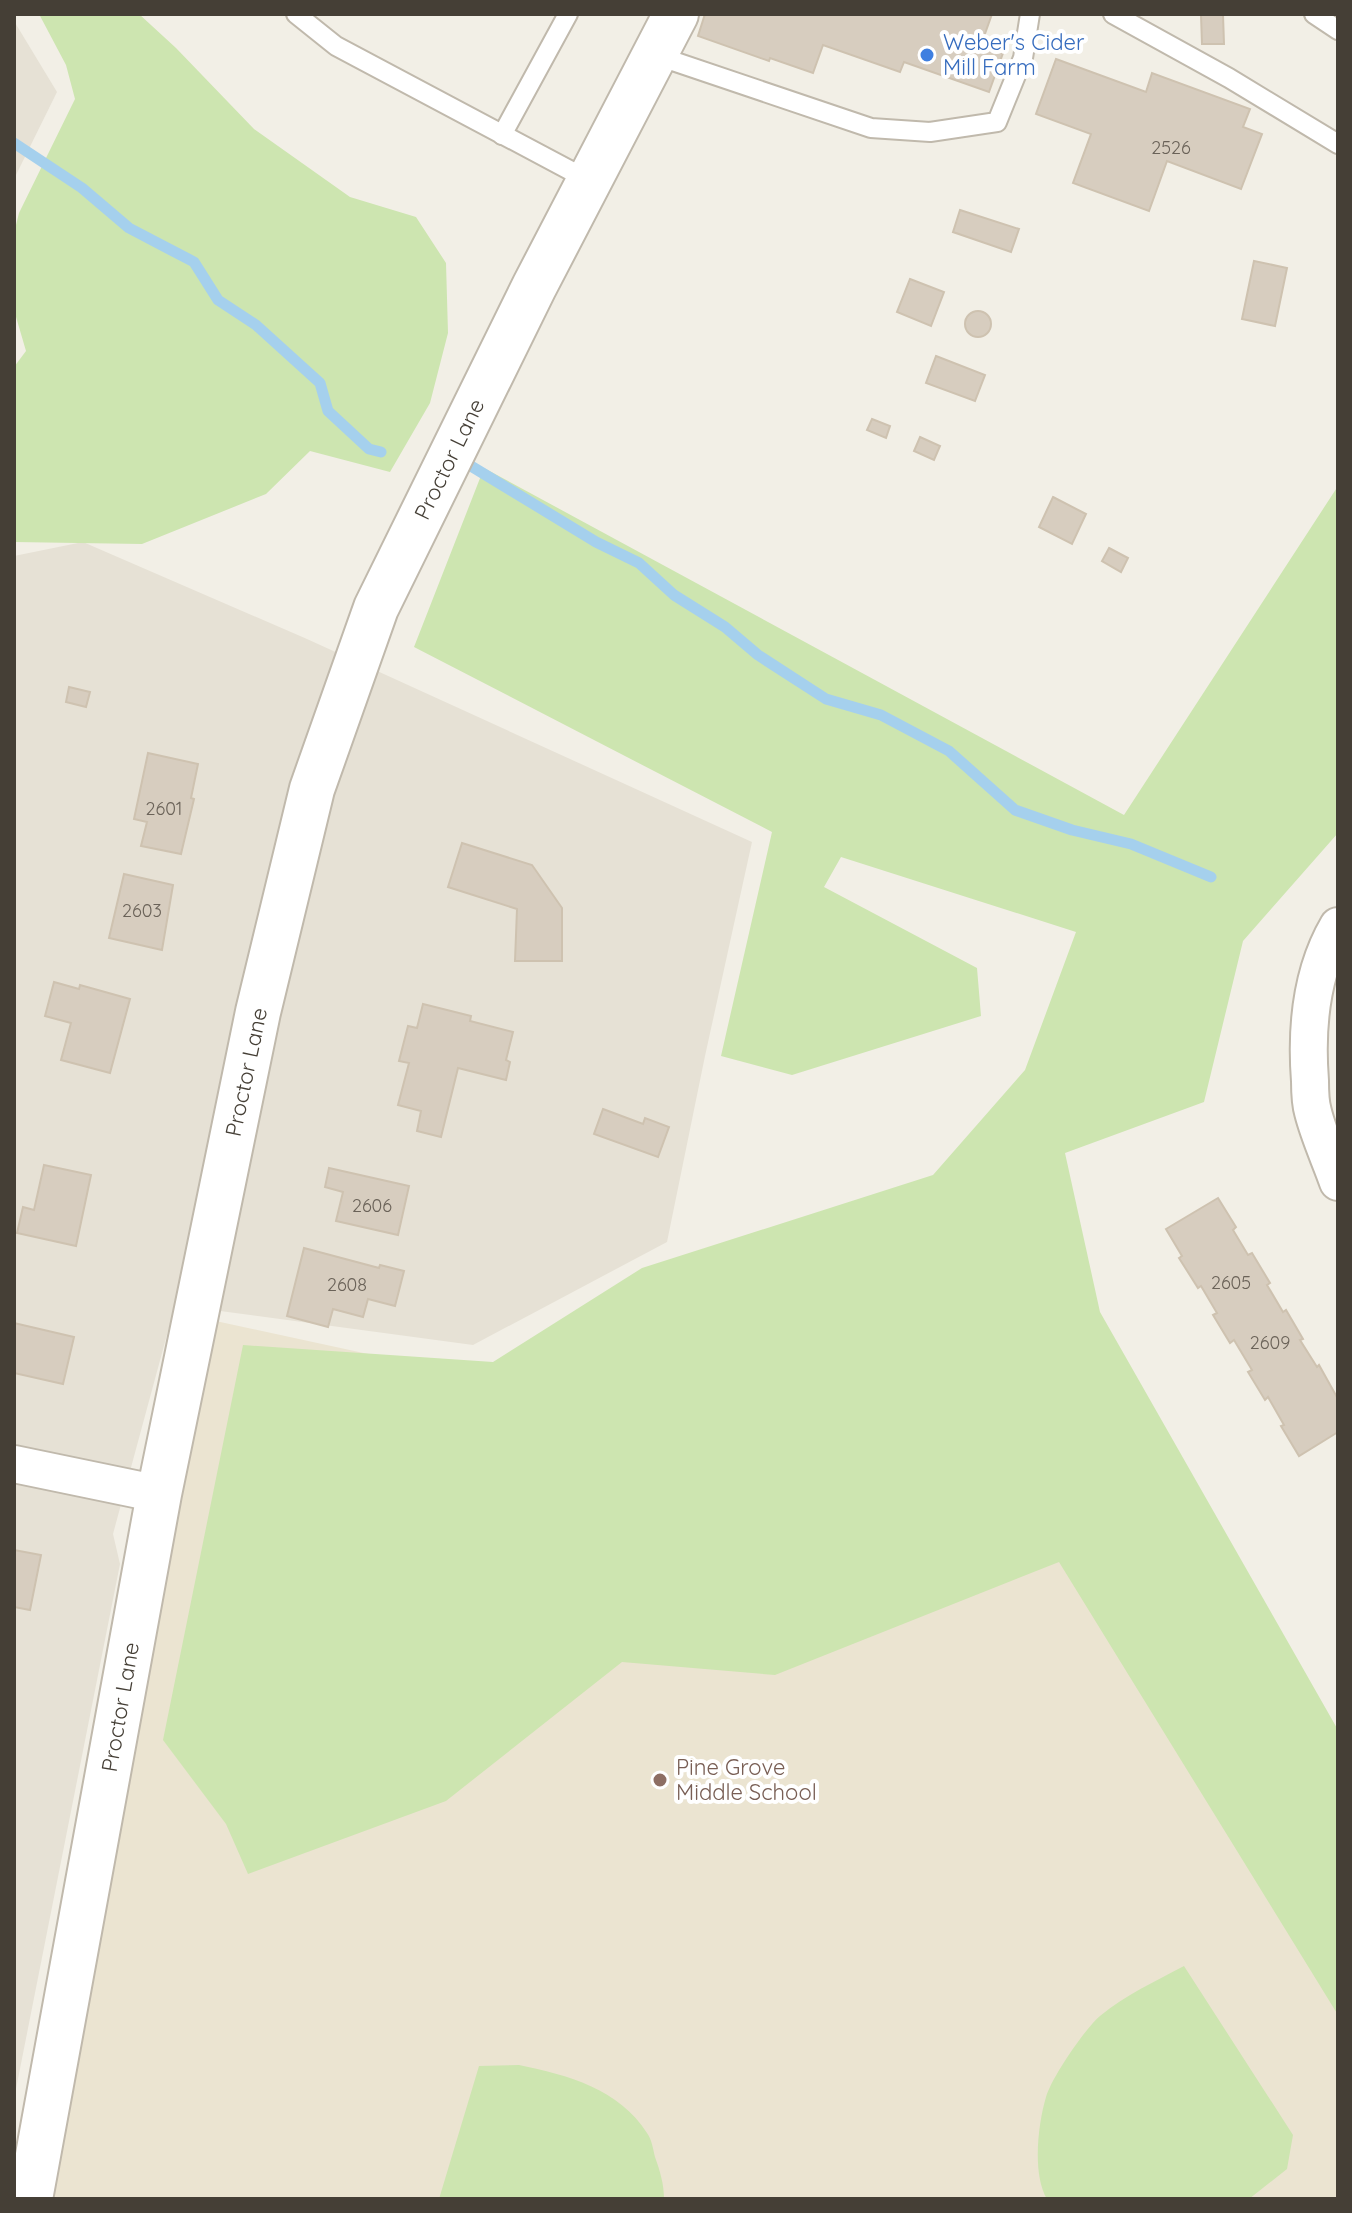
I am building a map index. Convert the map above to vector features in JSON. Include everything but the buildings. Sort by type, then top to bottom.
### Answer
[{"type":"street","name":"Proctor Lane","points":[[30,2199],[159,1494],[258,1012],[312,789],[376,608],[534,287],[676,14]]},
{"type":"street","points":[[1338,926],[1326,947],[1309,1021],[1312,1109],[1338,1182]]},
{"type":"street","points":[[14,1464],[159,1494]]},
{"type":"lane","points":[[296,14],[336,46],[590,181]]},
{"type":"lane","points":[[502,135],[568,14]]},
{"type":"lane","points":[[655,55],[871,128],[930,132],[997,122],[1023,58],[1030,14]]},
{"type":"lane","points":[[1113,14],[1229,78],[1338,144]]},
{"type":"lane","points":[[1314,14],[1338,30]]},
{"type":"shaded area","points":[[14,21],[57,92],[14,179]]},
{"type":"shaded area","points":[[83,542],[307,639],[752,842],[667,1242],[473,1345],[175,1305],[113,1534],[120,1564],[14,2099],[14,556]]},
{"type":"shaded area","name":"Pine Grove Middle School","points":[[862,1222],[1338,2007],[1338,2199],[36,2199],[211,1320],[534,1390]]},
{"type":"green space","points":[[39,14],[139,14],[254,129],[350,197],[416,217],[446,263],[448,333],[430,403],[390,472],[310,451],[266,494],[142,544],[14,542],[14,367],[26,351],[14,310],[14,233],[19,213],[75,99],[66,65]]},
{"type":"green space","points":[[484,468],[1124,815],[1338,486],[1338,833],[1243,941],[1204,1102],[1065,1153],[1100,1312],[1338,1730],[1338,2015],[1059,1562],[775,1675],[622,1662],[446,1801],[248,1874],[226,1824],[163,1740],[243,1345],[493,1362],[642,1268],[933,1175],[1025,1070],[1076,932],[841,857],[824,887],[977,968],[981,1016],[792,1075],[721,1056],[772,832],[414,647]]},
{"type":"green space","points":[[1184,1966],[1293,2135],[1287,2169],[1249,2199],[1047,2199],[1042,2189],[1038,2163],[1041,2121],[1049,2088],[1100,2016],[1130,1995]]},
{"type":"green space","points":[[519,2065],[574,2079],[622,2105],[650,2139],[664,2199],[439,2199],[479,2066]]},
{"type":"waterway","points":[[14,143],[82,188],[129,228],[194,262],[218,300],[256,325],[320,383],[328,411],[369,449],[381,452]]},
{"type":"waterway","points":[[466,463],[596,542],[639,563],[674,595],[826,699],[881,715],[949,751],[1015,810],[1072,830],[1131,844],[1211,877]]},
{"type":"place","name":"Weber's Cider Mill Farm","points":[[927,55]]},
{"type":"place","name":"Pine Grove Middle School","points":[[660,1780]]}]
